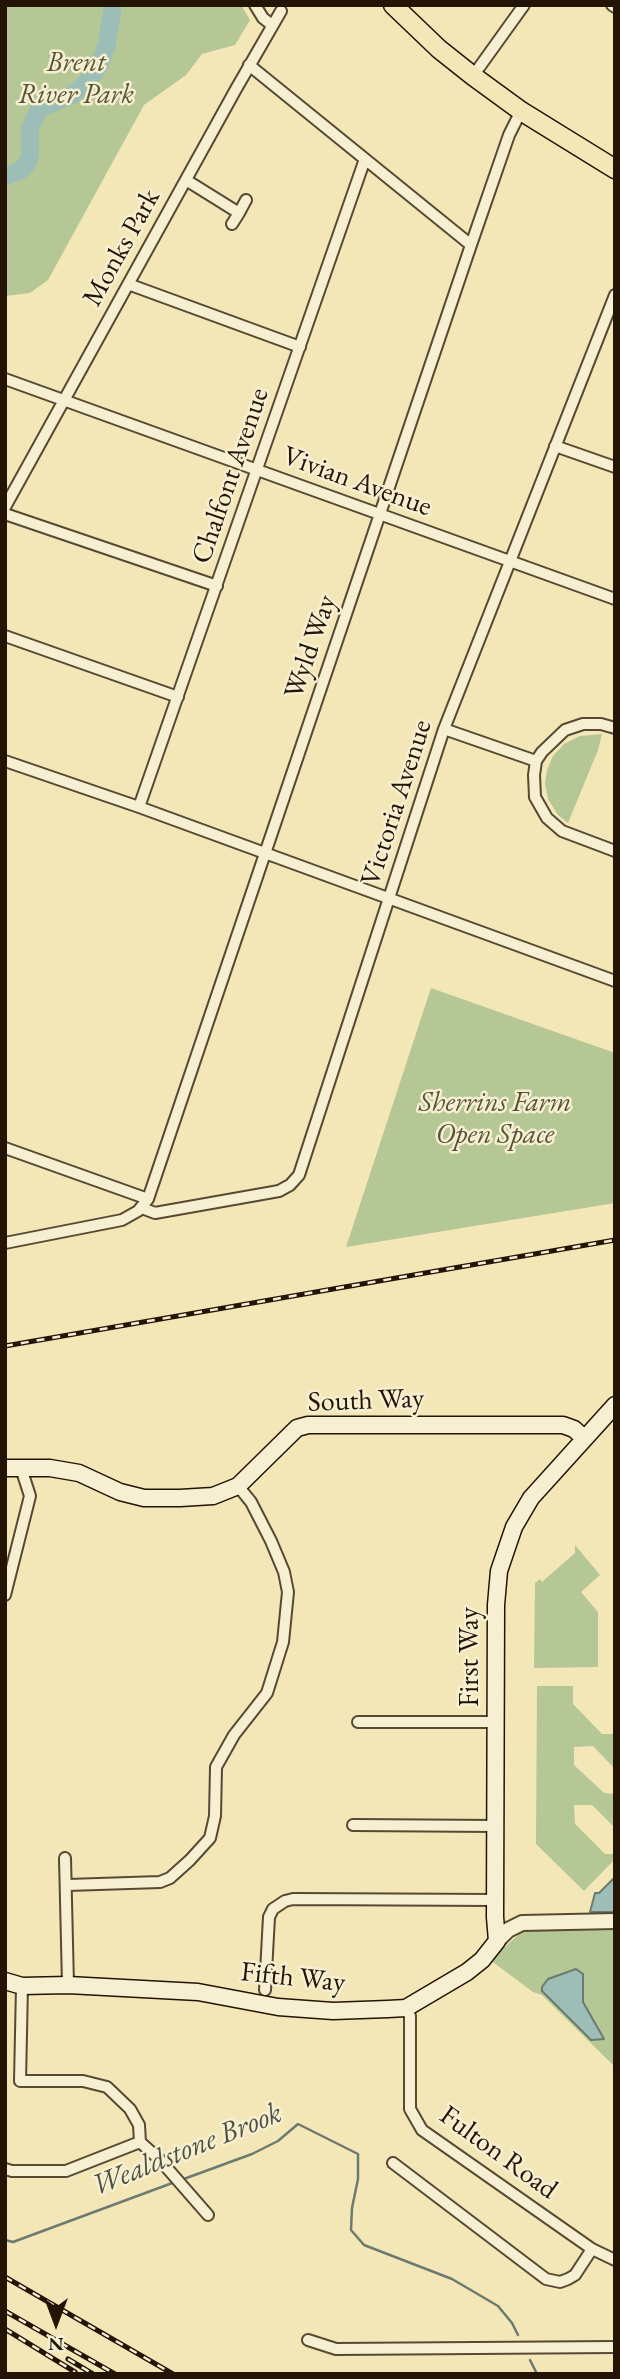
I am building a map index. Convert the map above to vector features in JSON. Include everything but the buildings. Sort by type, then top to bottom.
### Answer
[{"type":"main road","points":[[393,5],[439,49],[520,111],[615,169]]},
{"type":"main road","points":[[584,1438],[615,1405]]},
{"type":"main road","name":"South Way","points":[[13,1468],[50,1468],[79,1473],[120,1492],[144,1498],[213,1496],[238,1486],[297,1428],[308,1425],[563,1425],[574,1429],[584,1438]]},
{"type":"main road","name":"First Way","points":[[496,1901],[497,1589],[505,1550],[514,1527],[531,1498],[584,1438]]},
{"type":"main road","points":[[496,1901],[497,1941]]},
{"type":"main road","name":"Fifth Way","points":[[5,1981],[22,1986],[68,1985],[198,1992],[278,2007],[333,2011],[406,2008],[467,1972],[482,1960],[497,1941]]},
{"type":"street","points":[[255,5],[262,18],[272,25]]},
{"type":"street","points":[[473,76],[524,5]]},
{"type":"street","name":"Monks Park","points":[[5,507],[249,65],[283,9]]},
{"type":"street","points":[[249,65],[471,245]]},
{"type":"street","name":"Wyld Way","points":[[145,1203],[381,516],[471,245],[520,111]]},
{"type":"street","name":"Chalfont Avenue","points":[[139,807],[365,159]]},
{"type":"street","points":[[186,180],[239,213]]},
{"type":"street","points":[[232,224],[246,200]]},
{"type":"street","points":[[128,284],[300,347]]},
{"type":"street","name":"Victoria Avenue","points":[[145,1203],[150,1213],[159,1213],[279,1191],[295,1181],[302,1167],[444,729],[615,295]]},
{"type":"street","name":"Vivian Avenue","points":[[5,379],[615,599]]},
{"type":"street","points":[[555,446],[615,467]]},
{"type":"street","points":[[5,514],[217,586]]},
{"type":"street","points":[[5,636],[178,697]]},
{"type":"street","points":[[615,728],[601,724],[583,724],[565,730],[549,743],[536,761],[534,775],[535,797],[547,818],[562,831],[615,851]]},
{"type":"street","points":[[444,729],[536,761]]},
{"type":"street","points":[[5,761],[139,807],[615,981]]},
{"type":"street","points":[[5,1148],[145,1203]]},
{"type":"street","points":[[5,1243],[122,1220],[145,1203]]},
{"type":"street","points":[[5,1595],[30,1496],[13,1468]]},
{"type":"street","points":[[68,1885],[158,1882],[170,1878],[210,1838],[215,1816],[216,1766],[234,1735],[267,1693],[284,1642],[288,1592],[284,1572],[271,1541],[251,1502],[238,1486]]},
{"type":"street","points":[[358,1722],[496,1723]]},
{"type":"street","points":[[353,1825],[496,1826]]},
{"type":"street","points":[[65,1858],[68,1885],[68,1985]]},
{"type":"street","points":[[265,1990],[269,1917],[273,1909],[293,1899],[496,1901],[499,1910],[509,1919],[529,1922],[615,1922]]},
{"type":"street","points":[[497,1941],[514,1926],[529,1922]]},
{"type":"street","points":[[22,1986],[20,2081],[83,2081],[107,2087],[130,2109],[139,2125],[140,2142],[160,2160],[208,2215]]},
{"type":"street","name":"Fulton Road","points":[[406,2008],[410,2016],[410,2109],[422,2130],[592,2249],[615,2260]]},
{"type":"street","points":[[5,2169],[66,2171],[140,2142]]},
{"type":"street","points":[[393,2163],[546,2278],[560,2282],[575,2275],[592,2249]]},
{"type":"street","points":[[308,2340],[336,2349],[615,2347]]},
{"type":"green space","name":"Brent River Park","points":[[5,5],[241,5],[250,20],[235,45],[202,54],[186,75],[144,105],[48,280],[30,293],[5,296]]},
{"type":"green space","points":[[602,734],[568,823],[558,815],[548,799],[545,784],[547,770],[553,756],[564,744],[580,736]]},
{"type":"green space","name":"Sherrins Farm Open Space","points":[[431,988],[615,1053],[615,1203],[346,1247]]},
{"type":"green space","points":[[575,1545],[600,1575],[581,1592],[598,1612],[598,1667],[534,1668],[535,1583],[540,1579],[542,1582],[575,1553]]},
{"type":"green space","points":[[537,1686],[573,1686],[573,1704],[602,1734],[615,1734],[615,1769],[593,1746],[574,1747],[574,1765],[604,1793],[615,1794],[615,1828],[592,1805],[574,1805],[575,1824],[605,1854],[615,1854],[615,1859],[584,1891],[536,1844]]},
{"type":"green space","points":[[615,1929],[615,2067],[542,1995],[533,1992],[490,1960],[524,1930]]},
{"type":"water","points":[[615,1877],[615,1912],[590,1912],[595,1893],[599,1893]]},
{"type":"water","points":[[576,1969],[583,1974],[583,2002],[604,2039],[591,2040],[542,1991],[548,1979]]},
{"type":"waterway","points":[[5,176],[20,171],[27,164],[30,155],[30,129],[39,109],[72,95],[88,81],[99,66],[107,44],[113,5]]},
{"type":"waterway","name":"Wealdstone Brook","points":[[181,2180],[252,2154],[278,2141],[298,2124],[358,2154],[358,2179],[351,2230],[364,2245],[452,2279],[498,2306],[518,2335]]},
{"type":"waterway","name":"Wealdstone Brook","points":[[5,2240],[13,2242],[175,2182]]},
{"type":"waterway","name":"Wealdstone Brook","points":[[530,2360],[537,2374]]},
{"type":"railway","points":[[5,1346],[615,1240]]},
{"type":"railway","points":[[5,2277],[173,2374]]},
{"type":"railway","points":[[5,2311],[115,2374]]},
{"type":"railway","points":[[5,2329],[75,2372]]},
{"type":"railway","points":[[68,2359],[93,2374]]}]
